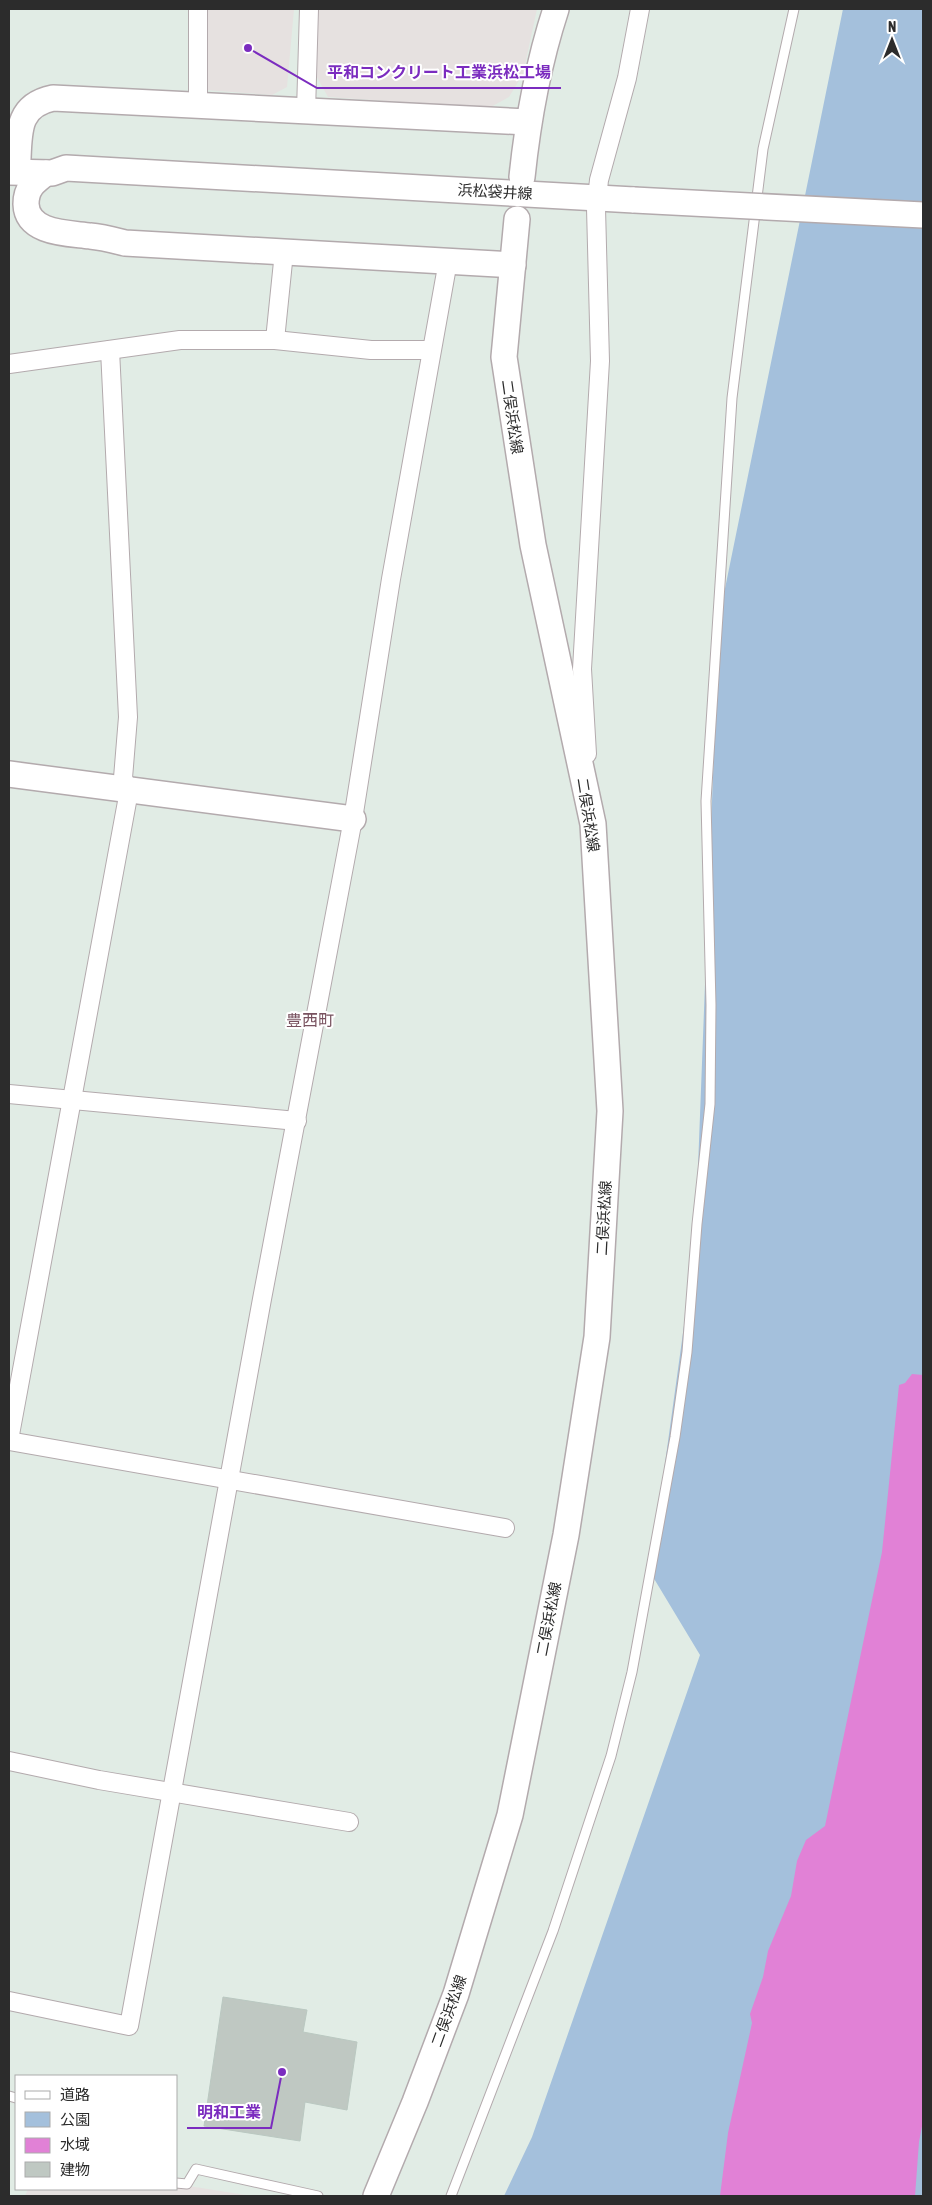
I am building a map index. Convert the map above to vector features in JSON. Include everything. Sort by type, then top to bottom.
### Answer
[{"type":"main road","points":[[522,177],[527,122],[544,44],[556,9]]},
{"type":"main road","points":[[12,163],[24,117],[28,110],[43,100],[78,98],[527,122]]},
{"type":"main road","name":"浜松袋井線","points":[[12,163],[56,171],[923,215]]},
{"type":"main road","points":[[56,171],[34,182],[26,197],[26,208],[37,224],[47,229],[125,243],[513,265]]},
{"type":"main road","points":[[9,204],[20,230],[34,241],[42,244],[93,246],[125,243]]},
{"type":"main road","name":"二俣浜松線","points":[[376,2196],[416,2102],[456,1994],[510,1815],[566,1535],[597,1337],[610,1111],[593,824],[533,545],[504,357],[517,219]]},
{"type":"main road","points":[[9,774],[353,819]]},
{"type":"street","points":[[198,9],[198,105]]},
{"type":"street","points":[[306,111],[309,9]]},
{"type":"street","points":[[593,824],[582,669],[600,361],[597,197],[599,180],[627,78],[640,9]]},
{"type":"street","points":[[275,340],[284,252]]},
{"type":"street","points":[[9,2001],[128,2026],[173,1793],[229,1480],[353,819],[391,579],[448,260]]},
{"type":"street","points":[[9,364],[180,340],[275,340],[371,350],[431,350]]},
{"type":"street","points":[[110,350],[128,717],[123,778],[129,791],[9,1441],[505,1528]]},
{"type":"street","points":[[9,1094],[297,1121]]},
{"type":"street","points":[[9,1761],[173,1793],[349,1822]]},
{"type":"lane","points":[[451,2196],[553,1931],[611,1756],[632,1672],[675,1437],[687,1352],[696,1224],[710,1104],[711,1005],[706,801],[732,398],[762,149],[794,9]]},
{"type":"lane","points":[[178,2183],[187,2184],[196,2169],[318,2196]]},
{"type":"shaded area","points":[[207,9],[294,9],[287,87],[272,95],[205,90]]},
{"type":"shaded area","points":[[318,9],[537,9],[523,74],[509,97],[489,108],[328,97],[313,70]]},
{"type":"shaded area","points":[[178,2184],[252,2196],[25,2196],[28,2190],[178,2190]]},
{"type":"green space","points":[[843,9],[923,9],[923,2196],[504,2196],[532,2137],[700,1655],[650,1572],[695,1246],[719,618]]},
{"type":"water","points":[[912,1374],[923,1375],[923,2121],[919,2142],[915,2196],[720,2196],[728,2133],[752,2023],[750,2014],[763,1977],[768,1951],[791,1896],[797,1861],[806,1840],[825,1826],[882,1552],[899,1385],[905,1383]]},
{"type":"building","points":[[223,1997],[307,2010],[303,2032],[357,2042],[347,2110],[305,2102],[300,2141],[204,2126]]},
{"type":"place","name":"平和コンクリート工業浜松工場","points":[[248,48]]},
{"type":"place","name":"明和工業","points":[[282,2072]]},
{"type":"district","name":"豊西町","points":[[310,1020]]}]
